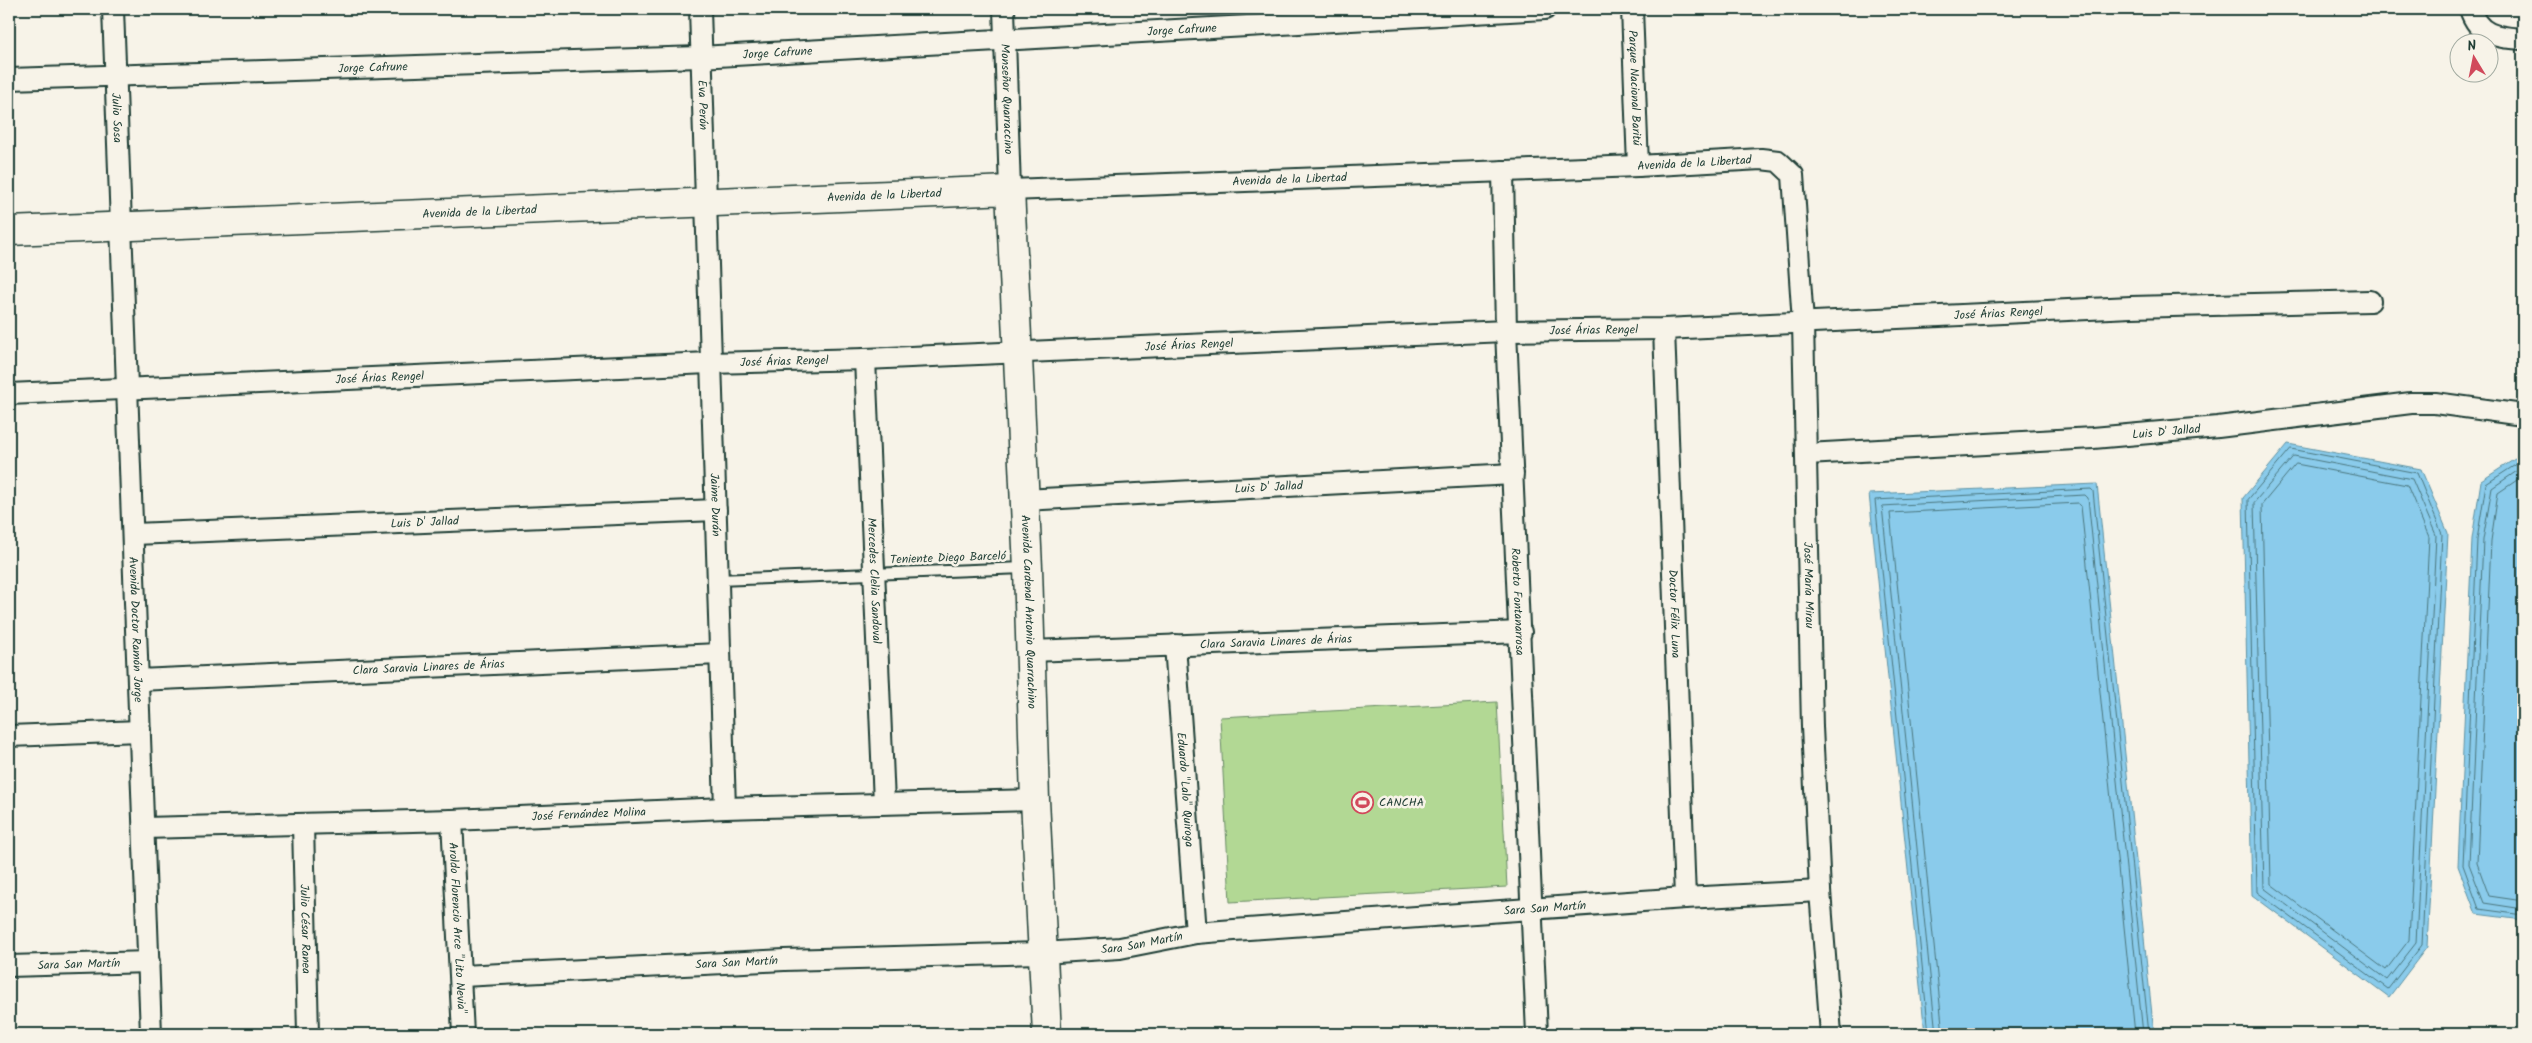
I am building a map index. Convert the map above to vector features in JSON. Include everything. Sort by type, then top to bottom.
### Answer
[{"type":"street","name":"Julio Sosa","points":[[113,9],[121,226]]},
{"type":"street","name":"Eva Perón","points":[[700,9],[705,201]]},
{"type":"street","name":"Monseñor Quarraccino","points":[[1004,9],[1010,190]]},
{"type":"street","name":"Jorge Cafrune","points":[[9,79],[700,57],[1546,9]]},
{"type":"street","name":"Parque Nacional Baritú","points":[[1632,9],[1638,166]]},
{"type":"street","points":[[2470,9],[2478,25],[2494,37],[2523,39]]},
{"type":"street","name":"Avenida de la Libertad","points":[[9,231],[705,201],[1638,166],[1761,159]]},
{"type":"street","name":"José María Mirau","points":[[1761,159],[1778,161],[1793,174],[1803,323],[1808,454],[1812,728],[1820,891],[1831,1034]]},
{"type":"street","name":"Roberto Fontanarrosa","points":[[1503,171],[1506,331],[1520,632],[1530,910],[1537,1034]]},
{"type":"street","name":"Avenida Cardenal Antonio Quarrachino","points":[[1010,190],[1016,351],[1028,568],[1035,800],[1047,1034]]},
{"type":"street","name":"Jaime Durán","points":[[705,201],[725,808]]},
{"type":"street","name":"Avenida Doctor Ramón Jorge","points":[[121,226],[134,534],[151,1034]]},
{"type":"street","name":"José Árias Rengel","points":[[9,394],[1506,331],[1664,329],[2121,308],[2370,301]]},
{"type":"street","name":"Doctor Félix Luna","points":[[1664,329],[1685,898]]},
{"type":"street","name":"Mercedes Clelia Sandoval","points":[[865,359],[876,573],[884,803]]},
{"type":"street","name":"Luis D' Jallad","points":[[1808,454],[2093,438],[2218,426],[2411,403],[2435,403],[2523,415]]},
{"type":"street","name":"Luis D' Jallad","points":[[1024,500],[1513,474]]},
{"type":"street","name":"Luis D' Jallad","points":[[134,534],[716,510]]},
{"type":"street","name":"Clara Saravia Linares de Árias","points":[[1031,651],[1520,632]]},
{"type":"street","name":"Eduardo \"Lalo\" Quiroga","points":[[1175,645],[1196,934]]},
{"type":"street","name":"Clara Saravia Linares de Árias","points":[[138,680],[720,654]]},
{"type":"street","points":[[9,736],[140,731]]},
{"type":"street","name":"José Fernández Molina","points":[[144,828],[452,820],[884,803],[1035,800]]},
{"type":"street","name":"Aroldo Florencio Arce \"Lito Nevia\"","points":[[452,820],[462,976],[463,1034]]},
{"type":"street","name":"Julio César Ranea","points":[[303,824],[308,1034]]},
{"type":"street","name":"Sara San Martín","points":[[462,976],[784,960],[1042,953],[1120,948],[1196,934],[1685,898],[1820,891]]},
{"type":"street","name":"Sara San Martín","points":[[9,966],[149,962]]},
{"type":"lane","name":"Teniente Diego Barceló","points":[[718,580],[1028,568]]},
{"type":"green space","name":"CANCHA","points":[[1497,702],[1507,887],[1230,902],[1220,717]]},
{"type":"water","points":[[2288,444],[2421,469],[2448,533],[2427,947],[2389,997],[2252,895],[2243,498]]},
{"type":"water","points":[[2523,455],[2523,920],[2476,914],[2458,866],[2472,539],[2481,481]]},
{"type":"water","points":[[2097,484],[2154,1034],[1925,1034],[1869,494]]},
{"type":"place","name":"CANCHA","points":[[1363,802]]}]
